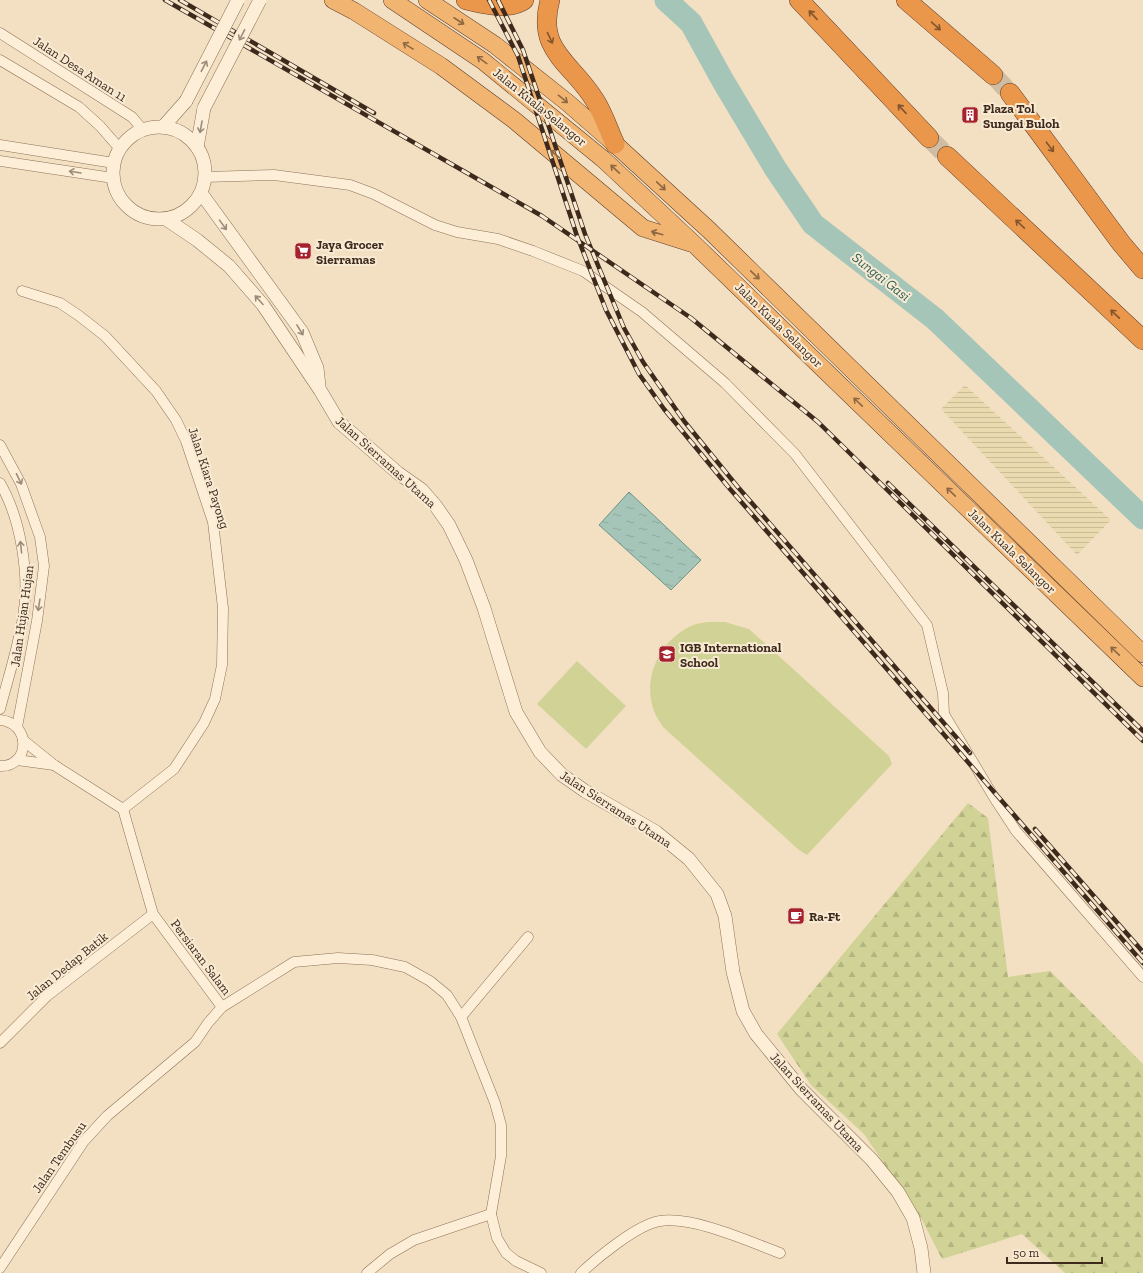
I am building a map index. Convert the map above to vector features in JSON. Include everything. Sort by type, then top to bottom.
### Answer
[{"type":"highway","points":[[333,0],[354,11],[441,66],[514,120],[643,228],[694,244]]},
{"type":"highway","name":"Jalan Kuala Selangor","points":[[392,0],[484,62],[555,118],[603,159],[694,244],[1143,678]]},
{"type":"highway","name":"Jalan Kuala Selangor","points":[[427,0],[495,45],[568,103],[615,144],[709,230],[1143,654]]},
{"type":"highway","points":[[466,0],[491,5],[507,5],[524,0]]},
{"type":"highway","points":[[550,0],[546,16],[546,31],[556,51],[594,99],[615,144]]},
{"type":"highway","points":[[799,0],[929,138]]},
{"type":"highway","points":[[906,0],[993,75]]},
{"type":"highway","points":[[1010,93],[1121,243],[1143,269]]},
{"type":"highway","points":[[947,156],[1143,340]]},
{"type":"highway","points":[[1121,243],[1143,278]]},
{"type":"street","points":[[163,127],[186,101],[238,0]]},
{"type":"street","points":[[197,147],[204,108],[260,0]]},
{"type":"street","name":"Jalan Desa Aman 11","points":[[0,33],[132,118],[143,130]]},
{"type":"street","points":[[0,60],[79,107],[100,126],[120,149]]},
{"type":"street","points":[[163,127],[182,134],[197,147],[204,161],[205,177],[201,193],[193,205],[180,214],[166,219],[151,218],[137,214],[126,205],[117,192],[113,178],[114,163],[120,149],[130,138],[143,130],[163,127]]},
{"type":"street","points":[[0,145],[114,163]]},
{"type":"street","points":[[0,161],[113,178]]},
{"type":"street","points":[[205,177],[274,175],[350,185],[374,194],[435,224],[457,232],[498,240],[533,251],[583,271],[642,312],[725,383],[795,454],[927,625],[943,693],[944,714],[991,793],[1016,831],[1143,977]]},
{"type":"street","name":"Jalan Sierramas Utama","points":[[201,193],[302,332],[317,368],[320,390]]},
{"type":"street","name":"Jalan Sierramas Utama","points":[[166,219],[197,240],[229,266],[263,305],[320,390],[339,422],[398,473],[422,490],[436,505],[449,525],[466,560],[484,608],[516,712],[540,752],[562,775],[585,792],[656,832],[689,859],[717,894],[725,916],[733,972],[743,1011],[756,1034],[801,1089],[872,1160],[898,1192],[913,1218],[924,1273]]},
{"type":"street","name":"Jalan Kiara Payong","points":[[22,291],[60,304],[78,315],[105,336],[156,391],[176,420],[186,441],[213,522],[223,608],[222,665],[215,699],[204,723],[174,768],[123,809]]},
{"type":"street","name":"Jalan Hujan Hujan","points":[[0,445],[21,484],[40,537],[44,566],[37,621],[17,727]]},
{"type":"street","name":"Jalan Hujan Hujan","points":[[0,483],[12,509],[21,538],[25,591],[23,615],[0,709]]},
{"type":"street","points":[[0,720],[12,723],[17,727],[23,740],[54,765],[123,809]]},
{"type":"street","points":[[0,766],[10,764],[16,760],[21,754],[23,740]]},
{"type":"street","points":[[16,760],[54,765]]},
{"type":"street","name":"Persiaran Salam","points":[[123,809],[153,914],[222,1007],[294,962],[338,958],[372,960],[405,967],[430,981],[447,995],[461,1017],[495,1103],[501,1125],[501,1156],[491,1214],[497,1238],[506,1253],[516,1261],[541,1273]]},
{"type":"street","name":"Jalan Dedap Batik","points":[[0,1043],[47,996],[153,914]]},
{"type":"street","points":[[461,1017],[528,937]]},
{"type":"street","name":"Jalan Tembusu","points":[[0,1268],[84,1141],[107,1116],[195,1042],[208,1023],[222,1007]]},
{"type":"street","points":[[367,1273],[390,1254],[414,1240],[491,1214]]},
{"type":"street","points":[[581,1273],[594,1261],[621,1242],[646,1226],[659,1221],[691,1223],[780,1253]]},
{"type":"shaded area","points":[[965,385],[1111,520],[1077,555],[941,409]]},
{"type":"green space","points":[[707,622],[725,622],[749,629],[889,756],[892,764],[807,855],[799,850],[663,727],[655,713],[651,699],[650,686],[652,674],[662,652],[669,642],[678,634],[693,625]]},
{"type":"green space","points":[[577,661],[626,706],[586,749],[537,704]]},
{"type":"green space","points":[[968,803],[988,818],[1008,977],[1050,971],[1143,1064],[1143,1273],[1065,1273],[1022,1234],[942,1259],[922,1220],[864,1134],[811,1085],[777,1034]]},
{"type":"water","points":[[629,492],[701,560],[671,590],[599,525]]},
{"type":"waterway","name":"Sungai Gasi","points":[[666,0],[691,23],[723,81],[775,168],[813,224],[935,319],[1143,518]]},
{"type":"tunnel","points":[[993,75],[1010,93]]},
{"type":"tunnel","points":[[929,138],[947,156]]},
{"type":"railway","points":[[165,0],[542,216],[691,318],[818,422],[1143,741]]},
{"type":"railway","points":[[180,0],[374,113]]},
{"type":"railway","points":[[489,0],[518,56],[577,236],[606,310],[639,374],[664,409],[730,489],[1143,963]]},
{"type":"railway","points":[[498,0],[523,50],[585,234],[624,328],[643,362],[684,421],[737,486],[970,753]]},
{"type":"railway","points":[[888,483],[1143,731]]},
{"type":"railway","points":[[1035,829],[1143,952]]},
{"type":"place","name":"Plaza Tol Sungai Buloh","points":[[970,115]]},
{"type":"place","name":"Jaya Grocer Sierramas","points":[[303,251]]},
{"type":"place","name":"IGB International School","points":[[667,654]]},
{"type":"place","name":"Ra-Ft","points":[[796,916]]}]
